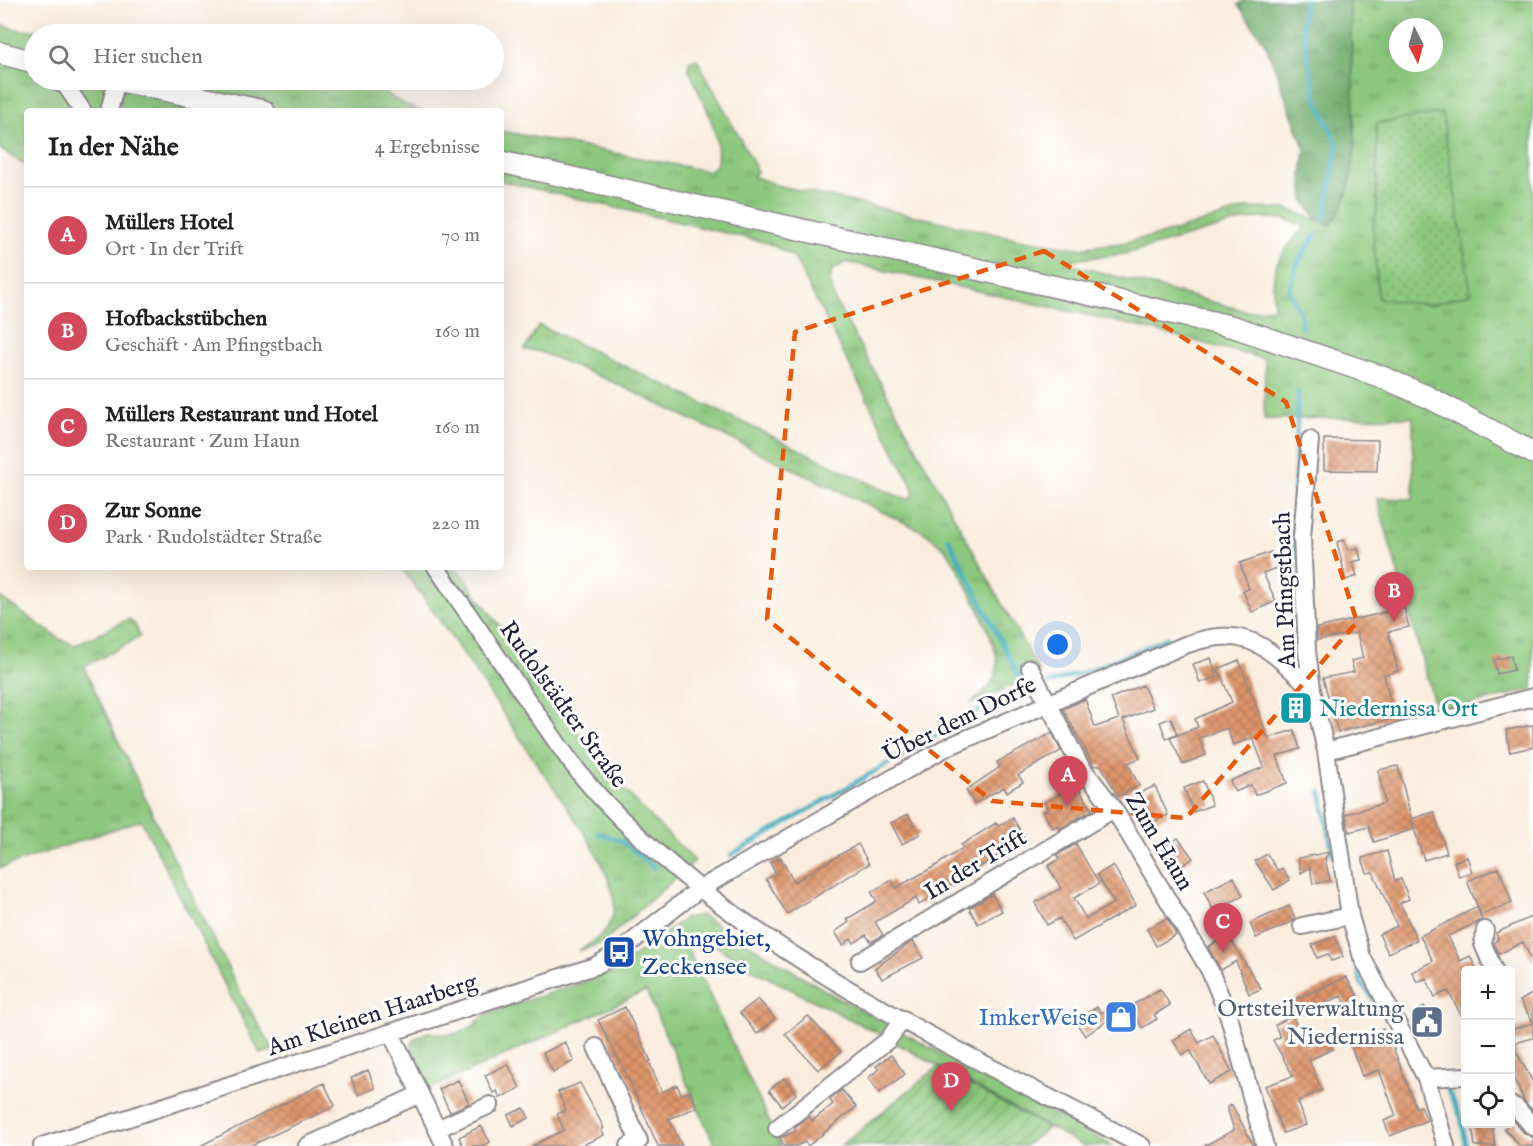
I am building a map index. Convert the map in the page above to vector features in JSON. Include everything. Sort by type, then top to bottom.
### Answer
[{"type":"main road","points":[[0,53],[24,60]]},
{"type":"main road","points":[[164,90],[250,108]]},
{"type":"main road","points":[[504,163],[823,232],[1234,327],[1382,377],[1448,407],[1533,453]]},
{"type":"street","points":[[69,90],[81,108]]},
{"type":"street","points":[[110,108],[114,90]]},
{"type":"street","name":"Am Pfingstbach","points":[[1310,440],[1302,537],[1303,594],[1312,688],[1326,751],[1350,916],[1362,957],[1426,1078],[1446,1146]]},
{"type":"street","name":"Rudolstädter Straße","points":[[438,570],[581,775],[637,835],[698,890],[752,929],[903,1019],[1142,1146]]},
{"type":"street","name":"Über dem Dorfe","points":[[698,890],[945,748],[1185,645],[1224,635],[1241,637],[1255,643],[1312,688]]},
{"type":"street","name":"Zum Haun","points":[[1030,668],[1079,764],[1114,809],[1210,971],[1229,1017],[1265,1146]]},
{"type":"street","points":[[1326,751],[1533,697]]},
{"type":"street","name":"In der Trift","points":[[860,961],[1114,809]]},
{"type":"street","name":"Am Kleinen Haarberg","points":[[42,1146],[595,966],[627,946],[698,890]]},
{"type":"street","points":[[1302,926],[1350,916]]},
{"type":"street","points":[[1485,930],[1483,944],[1492,966]]},
{"type":"street","points":[[777,1128],[888,1040],[903,1019]]},
{"type":"street","points":[[391,1033],[445,1146]]},
{"type":"street","points":[[596,1047],[634,1144]]},
{"type":"street","points":[[1426,1078],[1461,1076]]},
{"type":"street","points":[[307,1146],[420,1094]]},
{"type":"street","points":[[437,1129],[490,1105]]},
{"type":"street","points":[[1515,1106],[1533,1127]]},
{"type":"highlighted area","points":[[1044,251],[1286,402],[1357,622],[1186,818],[992,801],[767,619],[795,332]]},
{"type":"green space","points":[[1244,0],[1350,0],[1355,147],[1350,183],[1343,206],[1331,225],[1315,217],[1304,201],[1302,173],[1305,150],[1266,45],[1238,5]]},
{"type":"green space","points":[[1350,0],[1533,0],[1533,689],[1437,713],[1377,498],[1413,499],[1413,417],[1264,419],[1265,359],[1136,326],[846,262],[832,270],[830,281],[835,300],[1040,673],[970,704],[987,689],[993,680],[997,669],[997,659],[986,626],[968,588],[951,557],[939,544],[922,531],[615,383],[538,351],[524,350],[539,325],[895,495],[909,499],[914,493],[911,484],[793,256],[768,243],[504,182],[504,132],[707,171],[716,165],[717,141],[688,68],[690,60],[697,59],[753,162],[757,172],[753,176],[776,185],[1019,239],[1078,248],[1121,243],[1164,234],[1248,208],[1287,209],[1331,225],[1350,183],[1355,147]],"holes":[[[1377,124],[1471,292],[1431,305],[1373,228],[1377,209]],[[1261,218],[1285,219],[1305,226],[1278,263],[1273,282],[1274,308],[1246,311],[1070,264],[1070,260],[1125,254],[1242,221]]]},
{"type":"green space","points":[[0,25],[24,30],[24,90],[384,90],[396,100],[414,108],[24,108],[24,164],[0,149]]},
{"type":"green space","points":[[1442,113],[1471,293],[1431,305],[1378,299],[1373,228],[1377,209],[1377,123]]},
{"type":"green space","points":[[403,570],[458,570],[603,765],[641,808],[695,861],[602,943],[578,951],[602,934],[613,916],[612,892],[606,873],[583,831]]},
{"type":"green space","points":[[0,597],[60,639],[75,645],[129,619],[136,626],[140,637],[84,667],[160,830],[245,1002],[274,1050],[260,1054],[141,820],[0,868]]},
{"type":"green space","points":[[701,915],[833,995],[1113,1146],[1083,1146],[885,1037],[761,974],[699,936],[687,947],[781,1146],[715,1146],[646,991],[428,1090],[409,1051],[414,1039],[428,1032],[445,1035],[460,1033],[473,1026],[485,1014],[611,973],[685,918]]},
{"type":"green space","points":[[938,1067],[1048,1128],[1025,1146],[840,1146]]},
{"type":"building","points":[[1324,439],[1378,440],[1377,471],[1324,470]]},
{"type":"building","points":[[1344,540],[1348,550],[1358,548],[1361,560],[1352,562],[1357,576],[1346,580],[1337,542]]},
{"type":"building","points":[[1271,552],[1276,568],[1263,573],[1276,601],[1252,612],[1243,591],[1249,589],[1240,563]]},
{"type":"building","points":[[1404,608],[1409,627],[1388,632],[1398,671],[1384,675],[1394,718],[1338,732],[1323,678],[1354,672],[1351,661],[1363,658],[1357,633],[1317,640],[1317,628]]},
{"type":"building","points":[[1511,656],[1514,670],[1497,674],[1494,660]]},
{"type":"building","points":[[1211,658],[1217,677],[1200,683],[1193,664]]},
{"type":"building","points":[[1239,660],[1268,738],[1294,730],[1300,749],[1277,756],[1287,783],[1255,795],[1251,785],[1235,792],[1230,781],[1264,767],[1253,738],[1233,745],[1227,728],[1199,738],[1206,755],[1183,764],[1170,738],[1198,727],[1195,719],[1232,702],[1218,669]]},
{"type":"building","points":[[1143,685],[1153,708],[1123,720],[1140,758],[1128,763],[1139,786],[1118,796],[1101,765],[1094,766],[1063,709],[1085,699],[1095,727],[1119,719],[1111,698]]},
{"type":"building","points":[[1171,718],[1177,734],[1166,738],[1160,722]]},
{"type":"building","points":[[1533,725],[1533,747],[1510,752],[1506,730]]},
{"type":"building","points":[[1052,733],[1061,751],[1018,775],[1023,782],[1007,792],[1004,787],[974,804],[966,790],[1000,767],[997,762]]},
{"type":"building","points":[[1398,766],[1414,829],[1374,842],[1369,827],[1349,832],[1346,814],[1385,803],[1378,770]]},
{"type":"building","points":[[1203,781],[1212,805],[1193,812],[1184,788]]},
{"type":"building","points":[[1076,784],[1092,810],[1060,829],[1058,825],[1053,828],[1043,812],[1048,809],[1044,803]]},
{"type":"building","points":[[1155,786],[1168,815],[1147,824],[1133,796]]},
{"type":"building","points":[[1434,812],[1447,853],[1424,860],[1411,819]]},
{"type":"building","points":[[908,814],[920,834],[902,844],[891,823]]},
{"type":"building","points":[[1013,818],[1025,839],[919,905],[916,898],[875,922],[883,935],[871,942],[866,935],[854,943],[851,939],[843,945],[835,932],[849,922],[847,919],[877,901],[871,892],[892,880],[896,888],[937,865],[963,848],[961,845],[996,823],[998,826]]},
{"type":"building","points":[[1178,838],[1193,858],[1172,873],[1157,852]]},
{"type":"building","points":[[858,844],[869,864],[787,914],[766,879],[776,874],[770,863],[780,857],[794,882]]},
{"type":"building","points":[[1076,844],[1099,884],[1074,898],[1086,919],[1114,903],[1097,875],[1113,865],[1136,905],[1073,941],[1060,918],[1047,925],[1035,903],[1061,888],[1048,866],[1059,859],[1057,855]]},
{"type":"building","points":[[1387,851],[1395,881],[1401,879],[1409,899],[1400,903],[1417,940],[1388,953],[1379,934],[1397,926],[1373,872],[1367,873],[1362,858]]},
{"type":"building","points":[[1330,852],[1325,858],[1330,881],[1313,884],[1310,867],[1301,873],[1298,858]]},
{"type":"building","points":[[1267,854],[1278,871],[1282,868],[1290,880],[1274,890],[1255,861]]},
{"type":"building","points":[[1467,857],[1472,872],[1459,877],[1454,862]]},
{"type":"building","points":[[1499,868],[1512,903],[1481,915],[1467,881]]},
{"type":"building","points":[[1234,877],[1243,896],[1227,904],[1231,913],[1218,919],[1204,892]]},
{"type":"building","points":[[992,894],[1002,911],[978,924],[969,908]]},
{"type":"building","points":[[1289,906],[1295,918],[1292,922],[1256,938],[1250,923]]},
{"type":"building","points":[[1477,907],[1482,920],[1448,936],[1460,961],[1470,956],[1475,966],[1461,966],[1461,1015],[1448,991],[1435,997],[1426,978],[1417,982],[1412,972],[1433,961],[1420,936]]},
{"type":"building","points":[[1533,916],[1533,963],[1523,942],[1499,954],[1494,943],[1498,939],[1496,933]]},
{"type":"building","points":[[1167,918],[1176,935],[1156,946],[1147,929]]},
{"type":"building","points":[[1227,935],[1261,989],[1249,994],[1236,961],[1221,970],[1208,947]]},
{"type":"building","points":[[1335,936],[1343,957],[1331,961],[1328,954],[1317,958],[1312,945]]},
{"type":"building","points":[[913,941],[923,958],[882,979],[875,968]]},
{"type":"building","points":[[1346,977],[1360,1000],[1348,1007],[1341,996],[1293,1017],[1306,1046],[1328,1036],[1333,1049],[1309,1060],[1322,1090],[1298,1101],[1306,1125],[1283,1133],[1265,1086],[1293,1076],[1273,1040],[1280,1037],[1275,1025],[1290,1017],[1284,1004]]},
{"type":"building","points":[[1160,989],[1170,1005],[1154,1015],[1157,1019],[1142,1028],[1137,1019],[1125,1026],[1116,1026],[1111,1018],[1085,1036],[1075,1021],[1097,1007],[1101,1013],[1121,1003],[1126,1009]]},
{"type":"building","points":[[1533,993],[1533,1022],[1520,1001]]},
{"type":"building","points":[[758,999],[775,1019],[757,1034],[740,1013]]},
{"type":"building","name":"Ortsteilverwaltung Niedernissa","points":[[1424,1006],[1441,1027],[1429,1037],[1412,1017]]},
{"type":"building","points":[[625,1007],[651,1061],[649,1062],[662,1092],[677,1085],[682,1095],[690,1091],[697,1107],[669,1119],[682,1146],[658,1146],[626,1073],[598,1020]]},
{"type":"building","points":[[808,1016],[841,1052],[818,1070],[785,1034]]},
{"type":"building","points":[[1533,1023],[1533,1038],[1515,1043],[1515,1028]]},
{"type":"building","points":[[1191,1029],[1199,1043],[1213,1035],[1232,1072],[1209,1084],[1190,1050],[1182,1055],[1173,1040]]},
{"type":"building","points":[[1383,1029],[1393,1047],[1416,1108],[1421,1106],[1427,1120],[1390,1136],[1384,1121],[1396,1116],[1379,1070],[1362,1076],[1350,1044]]},
{"type":"building","points":[[565,1042],[574,1061],[553,1072],[543,1053]]},
{"type":"building","points":[[1515,1049],[1533,1082],[1533,1111],[1525,1102],[1515,1081]]},
{"type":"building","points":[[891,1055],[905,1074],[879,1093],[868,1078],[879,1069],[876,1066]]},
{"type":"building","points":[[508,1064],[520,1088],[500,1098],[497,1091],[493,1093],[485,1075]]},
{"type":"building","points":[[368,1070],[375,1088],[358,1095],[351,1078]]},
{"type":"building","points":[[784,1078],[796,1094],[782,1106],[769,1090]]},
{"type":"building","points":[[458,1080],[469,1103],[450,1112],[439,1089]]},
{"type":"building","points":[[324,1083],[335,1106],[250,1146],[200,1146]]},
{"type":"building","points":[[580,1083],[604,1128],[601,1130],[604,1135],[581,1146],[532,1146],[564,1130],[557,1114],[566,1110],[558,1092]]},
{"type":"building","points":[[842,1090],[856,1107],[808,1146],[805,1142],[796,1146],[784,1146],[780,1138],[796,1131],[794,1128],[809,1116],[812,1121],[833,1104],[830,1100]]},
{"type":"building","points":[[1232,1105],[1254,1146],[1204,1146],[1234,1130],[1227,1107]]},
{"type":"building","points":[[524,1108],[529,1118],[513,1126],[508,1115]]},
{"type":"building","points":[[1515,1122],[1525,1134],[1533,1137],[1533,1146],[1520,1146],[1504,1128],[1515,1128]]},
{"type":"building","points":[[481,1126],[490,1142],[482,1146],[463,1146],[459,1137]]},
{"type":"building","points":[[1473,1128],[1493,1128],[1495,1146],[1475,1146]]},
{"type":"waterway","points":[[1304,0],[1302,28],[1315,95],[1338,145],[1324,219]]},
{"type":"waterway","points":[[1301,328],[1301,314],[1289,291],[1296,266],[1315,235]]},
{"type":"waterway","points":[[1298,393],[1293,516],[1298,634]]},
{"type":"waterway","points":[[948,538],[1025,688]]},
{"type":"waterway","points":[[1047,684],[1090,670],[1167,638]]},
{"type":"waterway","points":[[1293,647],[1301,664]]},
{"type":"waterway","points":[[731,855],[1002,697],[1030,687]]},
{"type":"waterway","points":[[1321,791],[1333,856]]},
{"type":"waterway","points":[[598,833],[623,842],[655,868]]},
{"type":"waterway","points":[[1347,933],[1361,983],[1381,1009]]},
{"type":"waterway","points":[[1446,1087],[1461,1117],[1466,1146]]},
{"type":"place","name":"Hofbackstübchen","points":[[1394,622]]},
{"type":"place","name":"Niedernissa Ort","points":[[1296,708]]},
{"type":"place","name":"Müllers Hotel","points":[[1068,806]]},
{"type":"place","name":"Wohngebiet, Zeckensee","points":[[619,952]]},
{"type":"place","name":"Müllers Restaurant und Hotel","points":[[1223,953]]},
{"type":"place","name":"ImkerWeise","points":[[1121,1017]]},
{"type":"place","name":"Ortsteilverwaltung Niedernissa","points":[[1427,1022]]},
{"type":"place","name":"Zur Sonne","points":[[951,1112]]}]
